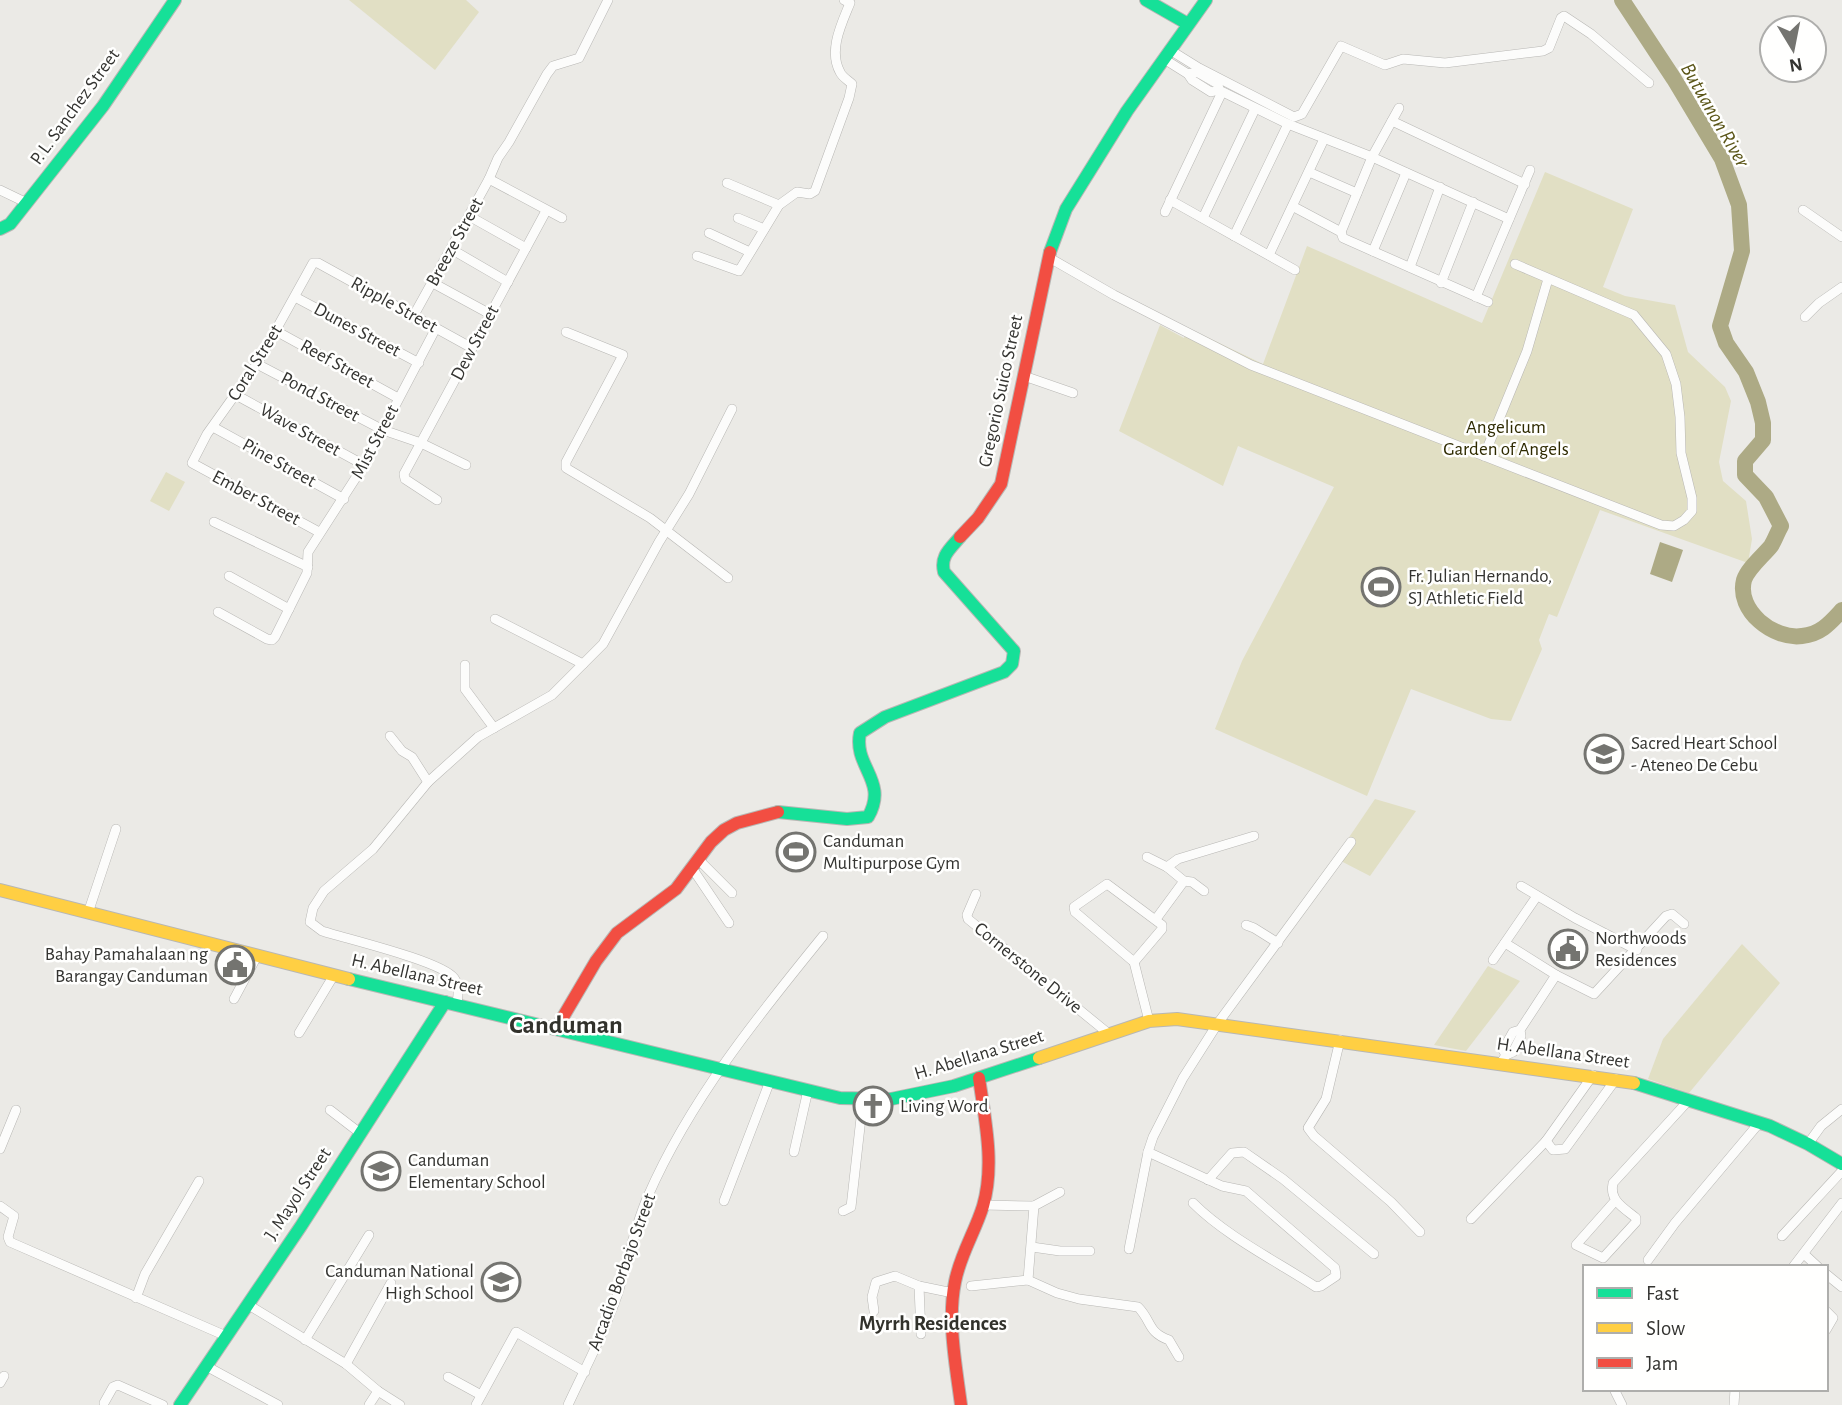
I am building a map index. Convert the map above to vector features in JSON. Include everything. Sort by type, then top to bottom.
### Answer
[{"type":"street","name":"P. L. Sanchez Street","points":[[1,232],[103,106],[174,0]]},
{"type":"street","name":"Breeze Street","points":[[414,315],[495,169],[506,162],[509,142],[553,66],[579,58],[608,0]]},
{"type":"street","points":[[697,256],[740,271],[779,205],[797,192],[810,194],[815,191],[852,84],[840,74],[836,46],[837,35],[850,2],[844,0]]},
{"type":"street","points":[[1146,0],[1188,24]]},
{"type":"street","name":"Gregorio Suico Street","points":[[556,1029],[596,961],[617,933],[676,889],[711,842],[724,830],[737,823],[782,811],[847,819],[869,817],[876,800],[876,790],[858,751],[860,733],[885,717],[1004,672],[1012,664],[1014,651],[953,584],[944,572],[942,562],[945,554],[978,518],[1001,484],[1048,257],[1066,209],[1127,111],[1206,0]]},
{"type":"street","points":[[1167,55],[1199,68],[1294,117],[1301,114],[1341,46],[1385,65],[1403,59],[1446,63],[1543,51],[1549,48],[1560,18],[1564,16],[1591,34],[1649,83]]},
{"type":"street","points":[[1165,212],[1220,91],[1218,83],[1200,74],[1188,74],[1167,55]]},
{"type":"street","points":[[1220,91],[1288,124],[1372,157],[1509,219]]},
{"type":"street","points":[[1399,108],[1372,157],[1341,232],[1343,238],[1488,302]]},
{"type":"street","points":[[1203,218],[1255,109]]},
{"type":"street","points":[[1392,121],[1525,184]]},
{"type":"street","points":[[1234,236],[1288,124]]},
{"type":"street","points":[[1269,256],[1324,139]]},
{"type":"street","points":[[1476,298],[1530,170]]},
{"type":"street","points":[[1309,172],[1357,193]]},
{"type":"street","points":[[1373,251],[1406,173]]},
{"type":"street","points":[[489,180],[562,218]]},
{"type":"street","points":[[727,183],[779,205]]},
{"type":"street","points":[[1409,267],[1440,187]]},
{"type":"street","points":[[0,190],[27,202]]},
{"type":"street","points":[[1170,200],[1295,270]]},
{"type":"street","points":[[1441,283],[1473,202]]},
{"type":"street","points":[[1294,207],[1341,232]]},
{"type":"street","points":[[1803,210],[1842,237]]},
{"type":"street","name":"Dew Street","points":[[437,500],[405,479],[404,474],[546,211]]},
{"type":"street","points":[[469,216],[526,248]]},
{"type":"street","points":[[738,218],[764,229]]},
{"type":"street","points":[[709,233],[750,252]]},
{"type":"street","points":[[451,249],[508,282]]},
{"type":"street","points":[[1048,257],[1114,295],[1251,365],[1661,525],[1674,526],[1684,520],[1692,511],[1692,498],[1681,453],[1676,384],[1667,354],[1634,315],[1515,264]]},
{"type":"street","name":"Coral Street","points":[[192,463],[213,427],[257,364],[315,262]]},
{"type":"street","name":"Ripple Street","points":[[315,262],[472,348]]},
{"type":"street","points":[[1484,456],[1527,352],[1548,279]]},
{"type":"street","points":[[433,283],[490,314]]},
{"type":"street","points":[[1805,317],[1842,287]]},
{"type":"street","name":"Dunes Street","points":[[295,297],[419,363]]},
{"type":"street","name":"Mist Street","points":[[308,567],[308,552],[364,465],[436,328]]},
{"type":"street","name":"Reef Street","points":[[276,331],[398,398]]},
{"type":"street","points":[[566,332],[623,355],[566,462],[566,468],[667,531],[728,578]]},
{"type":"street","name":"Pond Street","points":[[257,364],[383,430],[421,443],[466,465]]},
{"type":"street","points":[[1024,376],[1073,393]]},
{"type":"street","name":"Wave Street","points":[[236,395],[364,465]]},
{"type":"street","points":[[451,1003],[456,981],[444,971],[322,931],[310,922],[313,908],[324,891],[373,849],[428,782],[478,737],[552,695],[603,644],[690,494],[732,409]]},
{"type":"street","name":"Pine Street","points":[[213,427],[344,499]]},
{"type":"street","name":"Ember Street","points":[[192,463],[319,532]]},
{"type":"street","points":[[214,522],[308,567],[272,640],[218,612]]},
{"type":"street","points":[[229,576],[289,608]]},
{"type":"street","points":[[495,619],[583,664]]},
{"type":"street","points":[[465,665],[465,689],[494,728]]},
{"type":"street","points":[[390,736],[402,751],[412,757],[428,782]]},
{"type":"street","points":[[88,913],[116,829]]},
{"type":"street","points":[[1167,867],[1178,859],[1254,836]]},
{"type":"street","points":[[1129,1249],[1148,1152],[1183,1078],[1218,1023],[1351,842]]},
{"type":"street","points":[[1147,857],[1204,891]]},
{"type":"street","points":[[695,863],[732,893]]},
{"type":"street","points":[[695,863],[729,923]]},
{"type":"street","points":[[1156,919],[1184,881]]},
{"type":"street","points":[[1134,962],[1162,929],[1162,925],[1107,884],[1074,907],[1076,915],[1134,962],[1149,1021]]},
{"type":"street","points":[[1521,886],[1637,950]]},
{"type":"street","name":"H. Abellana Street","points":[[0,890],[257,956],[840,1098],[891,1099],[954,1086],[1149,1021],[1177,1019],[1504,1059],[1639,1084],[1760,1122],[1808,1144],[1842,1164]]},
{"type":"street","name":"Cornerstone Drive","points":[[976,894],[967,915],[968,919],[1109,1034]]},
{"type":"street","points":[[1493,960],[1538,897]]},
{"type":"street","points":[[1505,943],[1556,975],[1591,994],[1596,994],[1668,915],[1672,914],[1684,925]]},
{"type":"street","points":[[1246,925],[1278,943]]},
{"type":"street","name":"Arcadio Borbajo Street","points":[[568,1405],[585,1372],[617,1294],[632,1238],[666,1159],[720,1068],[823,936]]},
{"type":"street","points":[[234,999],[257,956]]},
{"type":"street","points":[[299,1032],[334,975]]},
{"type":"street","points":[[1504,1059],[1503,1050],[1513,1032],[1520,1030],[1556,975]]},
{"type":"street","name":"J. Mayol Street","points":[[180,1405],[301,1226],[360,1133],[451,1003]]},
{"type":"street","points":[[1340,1040],[1326,1099],[1308,1128],[1391,1202],[1420,1232]]},
{"type":"street","points":[[1471,1219],[1546,1141],[1593,1075]]},
{"type":"street","points":[[959,1405],[953,1293],[972,1230],[983,1205],[987,1170],[986,1127],[979,1078]]},
{"type":"street","points":[[1546,1141],[1553,1150],[1565,1149],[1616,1079]]},
{"type":"street","points":[[724,1201],[770,1082]]},
{"type":"street","points":[[794,1152],[808,1090]]},
{"type":"street","points":[[843,1211],[851,1207],[863,1100]]},
{"type":"street","points":[[1615,1201],[1576,1245],[1605,1257],[1637,1220],[1615,1201],[1611,1188],[1613,1183],[1688,1101]]},
{"type":"street","points":[[1808,1144],[1821,1126],[1842,1109]]},
{"type":"street","points":[[0,1149],[16,1110]]},
{"type":"street","points":[[330,1110],[360,1133]]},
{"type":"street","points":[[1648,1260],[1675,1223],[1760,1122]]},
{"type":"street","points":[[1148,1152],[1222,1186],[1246,1191],[1335,1268],[1336,1276],[1315,1287],[1254,1248],[1193,1203]]},
{"type":"street","points":[[1208,1180],[1232,1153],[1244,1152],[1283,1179],[1374,1254]]},
{"type":"street","points":[[1782,1237],[1842,1171]]},
{"type":"street","points":[[136,1298],[145,1274],[199,1181]]},
{"type":"street","points":[[983,1205],[1034,1206],[1060,1192]]},
{"type":"street","points":[[1795,1265],[1842,1203]]},
{"type":"street","points":[[0,1206],[14,1216],[8,1237],[10,1242],[226,1336]]},
{"type":"street","points":[[1028,1280],[1034,1206]]},
{"type":"street","points":[[305,1340],[369,1235]]},
{"type":"street","points":[[1032,1247],[1090,1251]]},
{"type":"street","points":[[1804,1254],[1816,1265]]},
{"type":"street","points":[[874,1311],[872,1297],[876,1282],[895,1276],[919,1286],[953,1293]]},
{"type":"street","points":[[1828,1276],[1842,1287]]},
{"type":"street","points":[[971,1286],[1028,1280],[1079,1299],[1138,1307],[1150,1328],[1169,1340],[1179,1357]]},
{"type":"street","points":[[346,1364],[391,1283]]},
{"type":"street","points":[[919,1286],[921,1334]]},
{"type":"street","points":[[247,1304],[346,1364],[378,1391],[400,1405]]},
{"type":"street","points":[[476,1405],[516,1332],[585,1372]]},
{"type":"street","points":[[206,1366],[278,1405]]},
{"type":"street","points":[[448,1377],[481,1395]]},
{"type":"street","points":[[104,1403],[113,1387],[118,1385],[163,1405]]},
{"type":"street","points":[[369,1405],[378,1391]]},
{"type":"green space","points":[[349,0],[466,0],[479,12],[435,70]]},
{"type":"green space","name":"Angelicum Garden of Angels","points":[[1545,172],[1633,209],[1603,287],[1625,296],[1675,305],[1688,352],[1725,387],[1731,401],[1719,462],[1723,481],[1746,501],[1752,539],[1748,563],[1600,510],[1557,617],[1549,614],[1539,640],[1542,649],[1511,721],[1491,719],[1411,689],[1367,796],[1215,729],[1242,661],[1334,487],[1238,446],[1223,486],[1119,431],[1160,325],[1184,338],[1188,328],[1263,364],[1307,246],[1482,323]]},
{"type":"green space","points":[[166,472],[185,482],[169,511],[150,501]]},
{"type":"green space","points":[[1375,799],[1416,811],[1370,876],[1335,858]]},
{"type":"green space","points":[[1742,944],[1780,983],[1689,1093],[1648,1079],[1663,1039]]},
{"type":"green space","points":[[1488,966],[1520,981],[1466,1051],[1434,1045]]},
{"type":"shaded area","points":[[1660,542],[1683,550],[1672,582],[1650,574]]},
{"type":"waterway","name":"Butuanon River","points":[[1622,0],[1722,159],[1739,205],[1742,251],[1720,326],[1726,343],[1746,372],[1763,423],[1763,440],[1745,461],[1745,475],[1766,497],[1781,526],[1771,546],[1744,580],[1746,602],[1759,621],[1791,636],[1809,635],[1820,630],[1842,610]]},
{"type":"traffic: fast","points":[[0,229],[10,224],[103,106],[175,0]]},
{"type":"traffic: fast","points":[[1146,0],[1188,24]]},
{"type":"traffic: fast","points":[[1050,252],[1066,209],[1127,111],[1206,0]]},
{"type":"traffic: fast","points":[[778,812],[847,819],[868,817],[875,793],[861,755],[860,733],[885,717],[1004,672],[1012,664],[1014,651],[944,572],[943,561],[960,537]]},
{"type":"traffic: fast","points":[[349,979],[840,1098],[891,1099],[954,1086],[1039,1058]]},
{"type":"traffic: fast","points":[[180,1405],[301,1226],[445,1002]]},
{"type":"traffic: fast","points":[[1634,1083],[1770,1126],[1842,1164]]},
{"type":"traffic: slow","points":[[0,890],[349,979]]},
{"type":"traffic: slow","points":[[1039,1058],[1149,1021],[1177,1019],[1634,1083]]},
{"type":"traffic: jam","points":[[960,537],[978,518],[1001,484],[1050,252]]},
{"type":"traffic: jam","points":[[556,1029],[596,961],[617,933],[676,889],[711,842],[724,830],[737,823],[778,812]]},
{"type":"traffic: jam","points":[[961,1405],[953,1344],[953,1297],[960,1262],[983,1206],[989,1159],[979,1078]]},
{"type":"place","name":"Fr. Julian Hernando, SJ Athletic Field","points":[[1381,587]]},
{"type":"place","name":"Sacred Heart School - Ateneo De Cebu","points":[[1604,754]]},
{"type":"place","name":"Canduman Multipurpose Gym","points":[[796,852]]},
{"type":"place","name":"Northwoods Residences","points":[[1568,949]]},
{"type":"place","name":"Bahay Pamahalaan ng Barangay Canduman","points":[[235,965]]},
{"type":"place","name":"Living Word","points":[[873,1106]]},
{"type":"place","name":"Canduman Elementary School","points":[[381,1171]]},
{"type":"place","name":"Canduman National High School","points":[[501,1282]]},
{"type":"district","name":"Canduman","points":[[566,1025]]},
{"type":"district","name":"Myrrh Residences","points":[[933,1323]]}]
